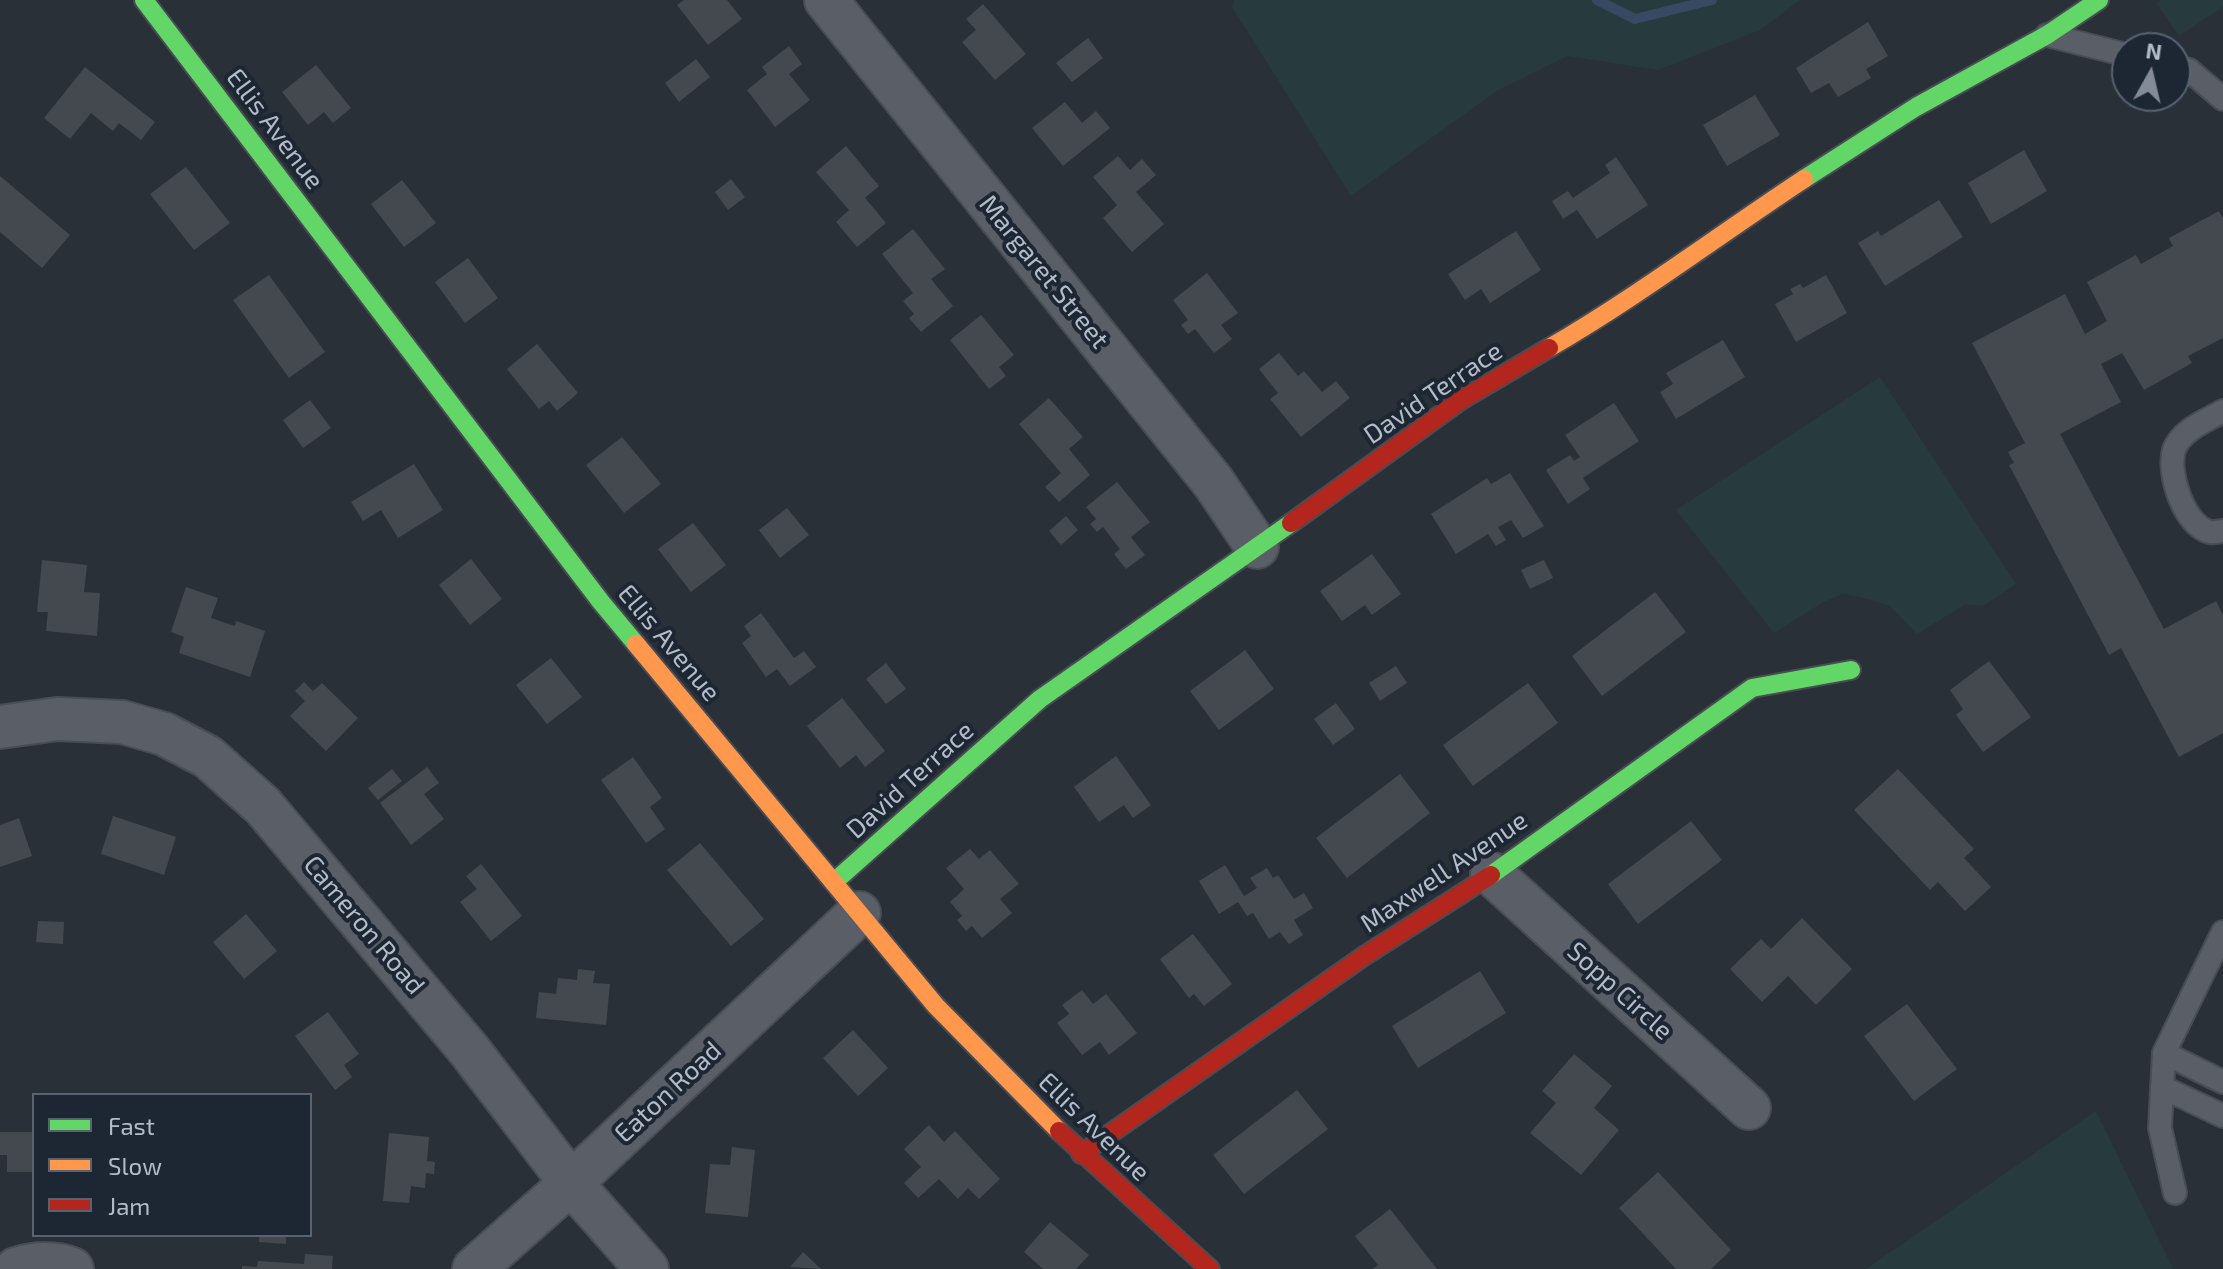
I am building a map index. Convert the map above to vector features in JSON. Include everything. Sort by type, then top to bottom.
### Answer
[{"type":"street","name":"Ellis Avenue","points":[[144,0],[601,602],[936,1006],[1081,1154],[1210,1269]]},
{"type":"street","name":"Margaret Street","points":[[826,0],[1214,483],[1257,547]]},
{"type":"street","name":"David Terrace","points":[[846,898],[1040,699],[1461,400],[1589,325],[1715,237],[1916,107],[2047,35],[2099,0]]},
{"type":"street","name":"Maxwell Avenue","points":[[1081,1154],[1364,956],[1492,874],[1752,688],[1851,670]]},
{"type":"street","name":"Cameron Road","points":[[0,727],[57,719],[122,722],[164,734],[208,757],[263,806],[469,1050],[571,1183],[647,1269]]},
{"type":"street","name":"Sopp Circle","points":[[1492,874],[1749,1108]]},
{"type":"street","name":"Eaton Road","points":[[474,1269],[571,1183],[846,898]]},
{"type":"street","points":[[16,1269],[28,1265],[59,1264],[72,1269]]},
{"type":"lane","points":[[2047,35],[2111,51]]},
{"type":"lane","points":[[2191,72],[2223,99]]},
{"type":"lane","points":[[2223,411],[2185,433],[2175,449],[2172,466],[2177,495],[2197,524],[2211,532],[2223,531]]},
{"type":"lane","points":[[2175,1193],[2160,1128],[2164,1053],[2223,932]]},
{"type":"lane","points":[[2164,1053],[2223,1082]]},
{"type":"lane","points":[[2162,1087],[2223,1116]]},
{"type":"green space","points":[[1235,0],[1800,0],[1760,30],[1658,70],[1568,56],[1498,90],[1351,196],[1232,7]]},
{"type":"green space","points":[[2162,0],[2223,0],[2223,7],[2185,32],[2176,32],[2156,3]]},
{"type":"green space","points":[[1880,377],[2016,584],[1983,606],[1966,604],[1917,634],[1890,606],[1842,594],[1774,633],[1676,510]]},
{"type":"green space","points":[[2096,1111],[2173,1269],[1866,1269]]},
{"type":"building","points":[[684,0],[727,0],[742,19],[708,45],[677,5]]},
{"type":"building","points":[[983,4],[1026,54],[995,80],[962,42],[976,30],[966,19]]},
{"type":"building","points":[[1868,22],[1888,56],[1866,69],[1871,78],[1838,97],[1829,83],[1811,93],[1796,68]]},
{"type":"building","points":[[1088,38],[1103,58],[1072,82],[1056,63]]},
{"type":"building","points":[[789,46],[802,64],[789,74],[810,100],[775,127],[747,90],[767,74],[762,67]]},
{"type":"building","points":[[696,59],[710,77],[679,102],[665,83]]},
{"type":"building","points":[[316,65],[351,108],[333,123],[324,112],[308,125],[282,92]]},
{"type":"building","points":[[85,67],[155,122],[141,140],[119,123],[113,131],[91,113],[70,139],[44,118]]},
{"type":"building","points":[[1755,95],[1780,135],[1727,166],[1703,125]]},
{"type":"building","points":[[1065,102],[1082,123],[1096,111],[1110,128],[1063,166],[1032,128]]},
{"type":"building","points":[[846,146],[879,186],[865,198],[886,223],[857,247],[836,222],[849,210],[816,172]]},
{"type":"building","points":[[2024,150],[2047,191],[1991,224],[1968,183]]},
{"type":"building","points":[[1118,156],[1130,170],[1142,159],[1156,175],[1136,192],[1164,224],[1132,252],[1103,218],[1117,205],[1093,177]]},
{"type":"building","points":[[1616,157],[1648,205],[1597,239],[1577,210],[1563,219],[1552,201],[1568,191],[1573,198],[1610,173],[1605,165]]},
{"type":"building","points":[[186,167],[230,223],[194,250],[150,194]]},
{"type":"building","points":[[0,176],[70,235],[42,268],[0,232]]},
{"type":"building","points":[[731,179],[745,197],[728,210],[715,192]]},
{"type":"building","points":[[402,180],[436,223],[404,247],[371,204]]},
{"type":"building","points":[[1939,200],[1963,237],[1885,286],[1858,243],[1878,231],[1881,236]]},
{"type":"building","points":[[2219,211],[2223,218],[2223,338],[2188,356],[2192,363],[2144,390],[2122,353],[2101,364],[2121,402],[2060,434],[2164,629],[2216,601],[2223,615],[2223,733],[2179,757],[2121,648],[2109,655],[2009,465],[2014,463],[2008,452],[2025,443],[1972,343],[2065,294],[2085,334],[2107,321],[2087,282],[2136,255],[2141,264],[2173,246],[2169,238]]},
{"type":"building","points":[[913,229],[945,269],[931,279],[953,306],[921,332],[909,318],[914,314],[903,301],[913,293],[882,254]]},
{"type":"building","points":[[1516,231],[1541,270],[1490,303],[1481,289],[1465,300],[1448,274]]},
{"type":"building","points":[[468,258],[498,298],[465,323],[435,282]]},
{"type":"building","points":[[1207,273],[1238,313],[1221,325],[1232,339],[1214,353],[1195,329],[1188,334],[1181,325],[1188,320],[1173,300]]},
{"type":"building","points":[[269,275],[325,352],[289,378],[233,300]]},
{"type":"building","points":[[1826,275],[1847,313],[1796,342],[1775,304],[1793,294],[1790,289],[1800,284],[1803,288]]},
{"type":"building","points":[[981,315],[1014,355],[999,367],[1006,376],[989,389],[950,340]]},
{"type":"building","points":[[1723,340],[1745,377],[1676,419],[1660,392],[1673,384],[1666,373]]},
{"type":"building","points":[[537,344],[578,393],[557,411],[549,401],[539,409],[507,369]]},
{"type":"building","points":[[1279,353],[1298,376],[1304,371],[1322,392],[1336,381],[1350,398],[1301,437],[1270,399],[1278,393],[1259,369]]},
{"type":"building","points":[[1049,398],[1083,437],[1069,449],[1090,475],[1059,502],[1045,487],[1061,473],[1019,424]]},
{"type":"building","points":[[310,400],[331,428],[303,448],[283,420]]},
{"type":"building","points":[[1614,403],[1639,441],[1583,478],[1590,489],[1568,504],[1546,470],[1570,455],[1574,461],[1580,457],[1565,435]]},
{"type":"building","points":[[622,437],[661,484],[624,513],[586,465]]},
{"type":"building","points":[[414,464],[443,510],[398,538],[381,510],[363,521],[351,502]]},
{"type":"building","points":[[1510,473],[1544,526],[1523,538],[1511,520],[1498,527],[1506,540],[1496,546],[1488,534],[1456,554],[1431,514],[1487,478],[1491,484]]},
{"type":"building","points":[[1117,482],[1150,522],[1131,537],[1145,555],[1126,569],[1114,554],[1120,549],[1103,527],[1097,532],[1090,524],[1096,519],[1086,507]]},
{"type":"building","points":[[787,508],[809,535],[780,558],[759,530]]},
{"type":"building","points":[[1066,516],[1078,530],[1061,545],[1049,531]]},
{"type":"building","points":[[693,523],[726,565],[691,592],[658,549]]},
{"type":"building","points":[[1372,554],[1401,594],[1372,615],[1365,605],[1342,621],[1320,591]]},
{"type":"building","points":[[471,559],[502,599],[470,625],[439,585]]},
{"type":"building","points":[[42,560],[87,565],[84,592],[100,593],[97,636],[46,631],[48,612],[37,612]]},
{"type":"building","points":[[1544,560],[1553,578],[1530,589],[1521,570]]},
{"type":"building","points":[[186,587],[218,598],[211,618],[235,626],[236,621],[265,631],[250,677],[179,653],[184,637],[171,632]]},
{"type":"building","points":[[1655,592],[1686,632],[1602,696],[1572,656]]},
{"type":"building","points":[[761,613],[794,658],[804,651],[816,667],[790,686],[777,669],[766,677],[742,643],[751,636],[744,626]]},
{"type":"building","points":[[1245,650],[1274,689],[1219,730],[1190,691]]},
{"type":"building","points":[[551,658],[582,697],[547,724],[516,685]]},
{"type":"building","points":[[1989,661],[2031,717],[1983,752],[1956,715],[1963,709],[1950,690]]},
{"type":"building","points":[[886,663],[906,689],[886,704],[866,679]]},
{"type":"building","points":[[1396,666],[1407,683],[1380,701],[1369,683]]},
{"type":"building","points":[[304,682],[313,691],[322,683],[358,718],[326,751],[290,716],[305,701],[295,691]]},
{"type":"building","points":[[1528,683],[1558,723],[1473,786],[1443,745]]},
{"type":"building","points":[[842,698],[885,751],[865,767],[856,755],[840,768],[807,726]]},
{"type":"building","points":[[1336,703],[1355,729],[1333,745],[1314,719]]},
{"type":"building","points":[[1116,756],[1151,805],[1133,818],[1124,805],[1099,822],[1074,787]]},
{"type":"building","points":[[633,757],[662,798],[650,807],[665,829],[646,843],[601,780]]},
{"type":"building","points":[[427,767],[439,783],[424,794],[444,819],[411,845],[380,803]]},
{"type":"building","points":[[392,769],[402,781],[378,800],[368,788]]},
{"type":"building","points":[[1898,769],[1974,849],[1964,858],[1991,887],[1965,911],[1938,882],[1930,890],[1854,810]]},
{"type":"building","points":[[1400,774],[1430,813],[1347,878],[1316,838]]},
{"type":"building","points":[[113,816],[176,837],[164,875],[101,854]]},
{"type":"building","points":[[19,818],[32,856],[0,867],[0,825]]},
{"type":"building","points":[[1691,821],[1722,860],[1638,924],[1608,884]]},
{"type":"building","points":[[700,843],[764,919],[731,946],[667,870]]},
{"type":"building","points":[[970,849],[979,859],[990,850],[1019,884],[1000,899],[1012,913],[982,938],[972,926],[966,931],[957,920],[962,916],[950,902],[964,889],[946,868]]},
{"type":"building","points":[[481,864],[522,916],[491,941],[460,902],[477,889],[466,876]]},
{"type":"building","points":[[1225,865],[1244,896],[1257,888],[1250,878],[1267,868],[1273,878],[1278,875],[1294,899],[1304,893],[1313,908],[1294,920],[1303,935],[1289,944],[1280,932],[1269,939],[1253,913],[1247,916],[1238,902],[1219,914],[1199,881]]},
{"type":"building","points":[[246,914],[277,951],[244,979],[213,942]]},
{"type":"building","points":[[1802,918],[1852,969],[1816,1005],[1788,976],[1762,1002],[1730,969],[1761,939],[1771,949]]},
{"type":"building","points":[[38,921],[64,922],[63,944],[36,942]]},
{"type":"building","points":[[1193,934],[1232,984],[1204,1006],[1194,994],[1189,998],[1160,959]]},
{"type":"building","points":[[578,969],[595,971],[593,983],[610,984],[606,1025],[536,1018],[539,992],[556,994],[558,978],[577,980]]},
{"type":"building","points":[[1480,971],[1506,1013],[1418,1068],[1392,1026]]},
{"type":"building","points":[[1082,990],[1093,1004],[1106,994],[1137,1033],[1109,1055],[1100,1042],[1082,1055],[1057,1023],[1069,1014],[1062,1005]]},
{"type":"building","points":[[1907,1004],[1957,1069],[1914,1101],[1864,1036]]},
{"type":"building","points":[[328,1012],[359,1054],[344,1065],[352,1077],[335,1090],[295,1036]]},
{"type":"building","points":[[853,1030],[888,1068],[858,1096],[823,1058]]},
{"type":"building","points":[[1574,1054],[1612,1086],[1594,1108],[1619,1130],[1581,1175],[1530,1133],[1556,1103],[1542,1091]]},
{"type":"building","points":[[1297,1090],[1328,1129],[1244,1194],[1213,1155]]},
{"type":"building","points":[[929,1125],[944,1142],[955,1131],[1000,1179],[979,1199],[968,1188],[958,1199],[939,1179],[918,1198],[904,1183],[921,1167],[904,1149]]},
{"type":"building","points":[[0,1132],[32,1132],[32,1172],[7,1172],[7,1155],[0,1155]]},
{"type":"building","points":[[389,1133],[429,1137],[427,1161],[435,1162],[434,1174],[426,1173],[425,1188],[411,1186],[409,1203],[383,1201]]},
{"type":"building","points":[[732,1147],[755,1150],[748,1217],[705,1213],[710,1164],[730,1165]]},
{"type":"building","points":[[1658,1172],[1731,1250],[1711,1269],[1676,1269],[1619,1208]]},
{"type":"building","points":[[1390,1209],[1437,1269],[1373,1269],[1378,1265],[1355,1236]]},
{"type":"building","points":[[1050,1222],[1089,1255],[1076,1269],[1043,1269],[1024,1252]]},
{"type":"building","points":[[259,1237],[286,1237],[286,1244],[259,1242]]},
{"type":"building","points":[[803,1252],[821,1269],[790,1267]]},
{"type":"building","points":[[305,1254],[333,1256],[332,1269],[242,1269],[242,1266],[257,1267],[258,1261],[304,1264]]},
{"type":"waterway","points":[[1597,0],[1635,19],[1712,0]]},
{"type":"traffic: fast","points":[[144,0],[636,644]]},
{"type":"traffic: fast","points":[[1804,179],[1916,107],[2047,35],[2099,0]]},
{"type":"traffic: fast","points":[[834,882],[1040,699],[1291,523]]},
{"type":"traffic: fast","points":[[1491,875],[1752,688],[1851,670]]},
{"type":"traffic: slow","points":[[1549,348],[1646,287],[1804,179]]},
{"type":"traffic: slow","points":[[636,644],[936,1006],[1059,1131]]},
{"type":"traffic: jam","points":[[1291,523],[1461,400],[1549,348]]},
{"type":"traffic: jam","points":[[1081,1154],[1364,956],[1491,875]]},
{"type":"traffic: jam","points":[[1059,1131],[1210,1269]]}]
